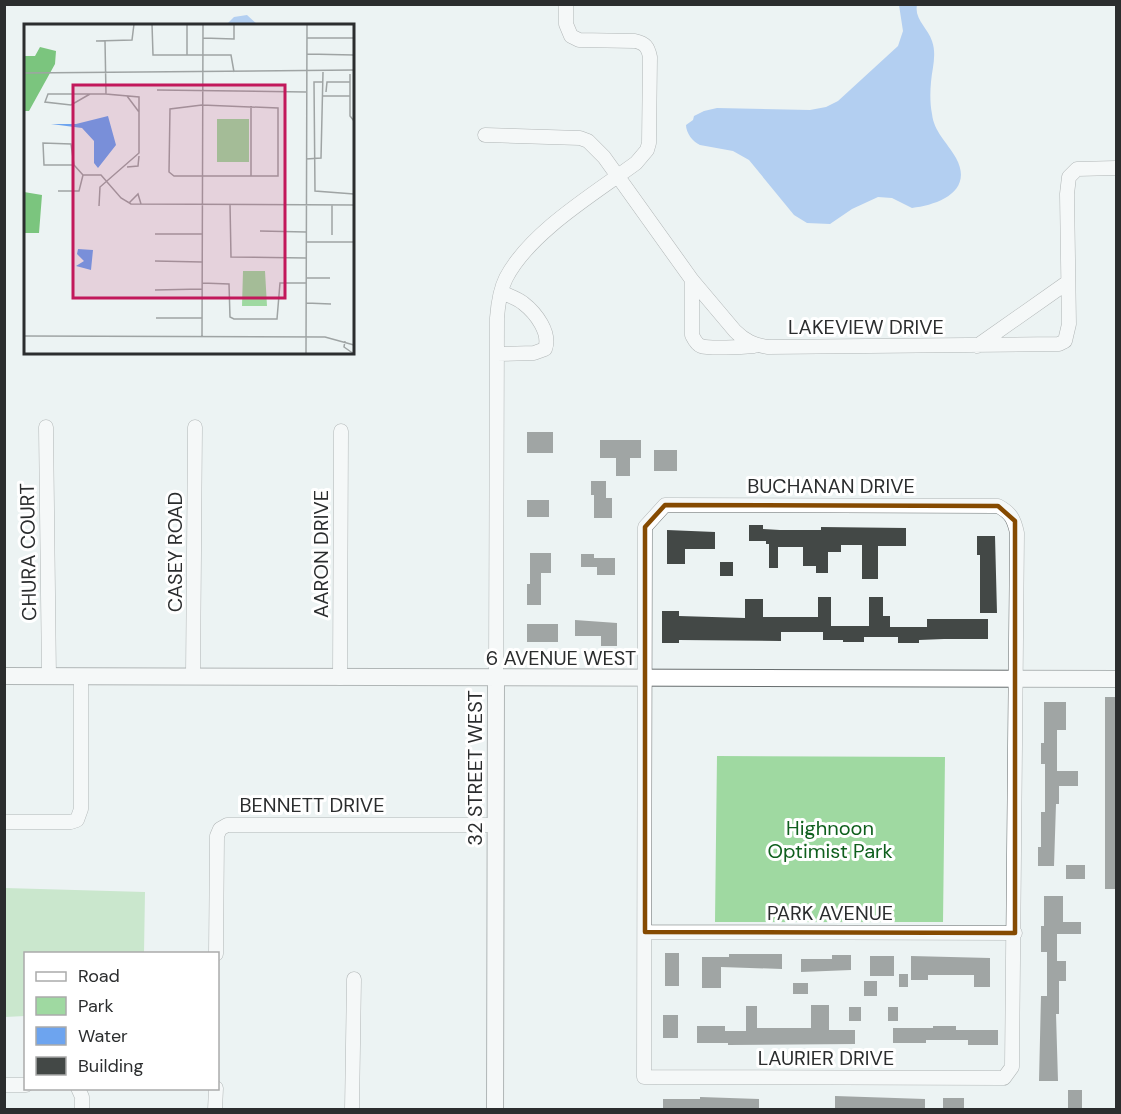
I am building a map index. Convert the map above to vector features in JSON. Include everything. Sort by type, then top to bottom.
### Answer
[{"type":"street","name":"32 STREET WEST","points":[[495,1110],[497,318],[501,292],[514,264],[533,242],[643,156],[649,143],[650,57],[648,48],[642,42],[579,40],[571,36],[566,24],[566,4]]},
{"type":"street","points":[[485,135],[580,138],[597,148],[692,280],[735,332],[756,346]]},
{"type":"street","name":"LAKEVIEW DRIVE","points":[[692,280],[692,335],[695,342],[701,346],[1059,344],[1065,340],[1069,324],[1067,185],[1069,177],[1077,170],[1116,168]]},
{"type":"street","points":[[976,346],[1068,282]]},
{"type":"street","points":[[497,354],[534,353],[545,349],[548,341],[544,329],[525,304],[501,292]]},
{"type":"street","name":"CHURA COURT","points":[[46,427],[49,676]]},
{"type":"street","name":"CASEY ROAD","points":[[194,677],[195,427]]},
{"type":"street","name":"AARON DRIVE","points":[[340,678],[341,431]]},
{"type":"street","name":"BUCHANAN DRIVE","points":[[646,679],[645,527],[665,505],[998,506],[1008,512],[1015,521],[1017,533],[1017,679]]},
{"type":"street","name":"6 AVENUE WEST","points":[[4,676],[1116,679]]},
{"type":"street","points":[[4,822],[71,822],[77,820],[81,809],[81,677]]},
{"type":"street","name":"LAURIER DRIVE","points":[[646,679],[644,1077],[896,1078],[1004,1078],[1012,1067],[1017,679]]},
{"type":"street","name":"BENNETT DRIVE","points":[[216,952],[217,836],[220,829],[227,825],[495,825]]},
{"type":"street","name":"PARK AVENUE","points":[[645,932],[1015,933]]},
{"type":"street","points":[[352,1110],[354,979]]},
{"type":"street","points":[[4,1085],[24,1085]]},
{"type":"street","points":[[78,1090],[82,1097],[82,1110]]},
{"type":"street","points":[[215,1110],[216,1090]]},
{"type":"highlighted area","points":[[665,505],[998,506],[1015,521],[1015,933],[645,932],[645,527]]},
{"type":"green space","name":"Highnoon Optimist Park","points":[[717,756],[945,757],[943,922],[715,922]]},
{"type":"green space","points":[[5,888],[145,892],[144,952],[24,952],[24,1016],[5,1017]]},
{"type":"water","points":[[899,5],[917,5],[919,19],[930,36],[933,46],[930,94],[933,120],[938,132],[956,158],[961,179],[957,188],[943,200],[912,208],[892,198],[878,197],[852,209],[830,224],[807,223],[794,215],[749,160],[733,151],[700,145],[689,134],[686,125],[693,120],[694,116],[717,108],[810,110],[826,107],[838,101],[898,46],[903,31]]},
{"type":"water","points":[[247,15],[257,24],[227,24],[234,17]]},
{"type":"building","points":[[527,432],[553,432],[553,453],[527,453]]},
{"type":"building","points":[[600,440],[641,440],[641,458],[630,458],[630,476],[616,476],[616,458],[600,458]]},
{"type":"building","points":[[654,450],[677,450],[677,471],[654,471]]},
{"type":"building","points":[[591,481],[606,481],[606,498],[612,498],[612,518],[594,518],[594,495],[591,495]]},
{"type":"building","points":[[527,500],[549,500],[549,517],[527,517]]},
{"type":"building","points":[[749,525],[763,525],[763,529],[780,530],[821,530],[821,527],[906,528],[906,546],[878,546],[878,579],[862,579],[862,545],[841,545],[841,552],[828,552],[828,573],[816,573],[816,566],[803,566],[803,547],[778,547],[778,568],[769,568],[769,544],[766,544],[766,541],[749,541]]},
{"type":"building","points":[[667,530],[715,532],[715,549],[685,549],[685,564],[667,564]]},
{"type":"building","points":[[977,536],[995,536],[997,613],[980,613],[980,555],[977,555]]},
{"type":"building","points":[[530,553],[551,553],[551,573],[541,573],[541,605],[527,605]]},
{"type":"building","points":[[581,554],[594,554],[594,558],[615,558],[615,575],[597,575],[597,567],[581,567]]},
{"type":"building","points":[[720,562],[733,562],[733,576],[720,576]]},
{"type":"building","points":[[818,597],[831,597],[831,626],[869,626],[869,597],[883,597],[883,616],[890,616],[890,627],[927,627],[927,619],[988,619],[988,639],[919,640],[919,643],[898,643],[898,637],[864,637],[864,642],[843,642],[843,640],[823,640],[823,632],[781,632],[781,641],[679,640],[679,643],[662,643],[662,611],[679,611],[679,616],[745,618],[745,599],[763,599],[763,617],[818,617]]},
{"type":"building","points":[[575,620],[617,623],[617,646],[601,646],[601,636],[575,636]]},
{"type":"building","points":[[527,624],[558,624],[558,642],[527,642]]},
{"type":"building","points":[[1105,697],[1116,697],[1116,889],[1105,889]]},
{"type":"building","points":[[1044,702],[1066,702],[1066,730],[1057,730],[1057,771],[1078,771],[1078,786],[1059,786],[1059,804],[1056,804],[1054,866],[1038,866],[1038,847],[1041,847],[1041,812],[1045,812],[1045,764],[1041,764],[1041,743],[1044,743]]},
{"type":"building","points":[[1066,865],[1085,865],[1085,879],[1066,879]]},
{"type":"building","points":[[1044,896],[1063,896],[1063,922],[1081,922],[1081,934],[1057,934],[1057,961],[1066,961],[1066,981],[1059,981],[1059,1014],[1056,1014],[1058,1081],[1039,1081],[1041,996],[1047,996],[1047,952],[1041,952]]},
{"type":"building","points":[[665,953],[679,953],[679,986],[665,986]]},
{"type":"building","points":[[729,954],[782,954],[782,969],[721,967],[721,988],[702,988],[702,957],[729,957]]},
{"type":"building","points":[[832,955],[851,955],[851,970],[801,972],[801,959],[832,959]]},
{"type":"building","points":[[870,956],[894,956],[894,976],[870,976]]},
{"type":"building","points":[[911,956],[990,958],[990,987],[974,987],[974,975],[928,975],[928,980],[911,980]]},
{"type":"building","points":[[899,974],[908,974],[908,987],[899,987]]},
{"type":"building","points":[[864,981],[877,981],[877,996],[864,996]]},
{"type":"building","points":[[793,983],[808,983],[808,994],[793,994]]},
{"type":"building","points":[[811,1005],[829,1005],[829,1030],[855,1030],[855,1044],[728,1045],[728,1043],[697,1043],[697,1026],[725,1026],[725,1031],[746,1031],[746,1006],[757,1006],[757,1028],[811,1028]]},
{"type":"building","points":[[849,1007],[861,1007],[861,1021],[849,1021]]},
{"type":"building","points":[[888,1007],[898,1007],[898,1021],[888,1021]]},
{"type":"building","points":[[663,1015],[678,1015],[678,1038],[663,1038]]},
{"type":"building","points":[[933,1026],[956,1026],[956,1030],[998,1030],[998,1045],[968,1045],[968,1040],[893,1043],[893,1028],[933,1028]]},
{"type":"building","points":[[1068,1090],[1082,1090],[1082,1108],[1068,1108]]},
{"type":"building","points":[[835,1096],[925,1099],[925,1110],[835,1110]]},
{"type":"building","points":[[700,1097],[759,1099],[759,1110],[663,1110],[663,1099],[700,1099]]},
{"type":"building","points":[[943,1098],[964,1098],[964,1110],[943,1110]]}]
